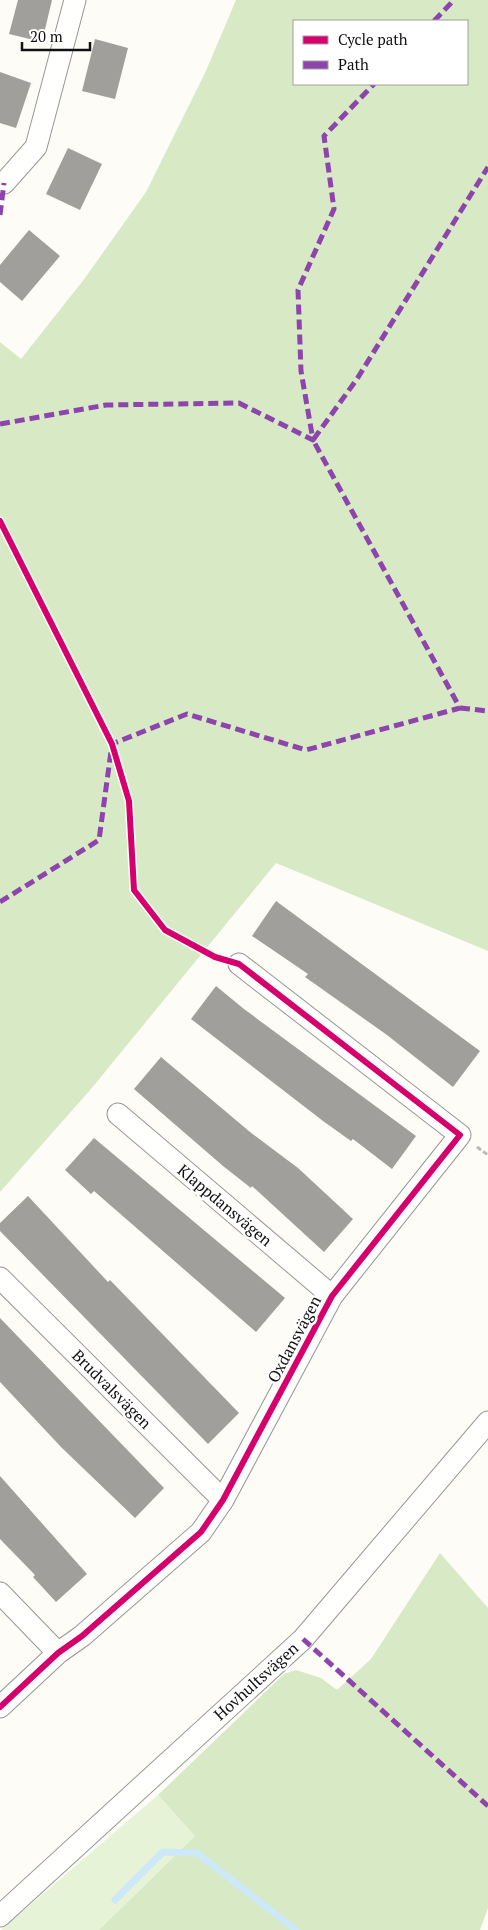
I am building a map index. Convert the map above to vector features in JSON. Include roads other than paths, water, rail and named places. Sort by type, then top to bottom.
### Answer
[{"type":"street","points":[[4,183],[36,147],[75,0]]},
{"type":"street","name":"Oxdansvägen","points":[[0,1707],[58,1653],[82,1636],[201,1532],[223,1500],[332,1296],[460,1135],[238,964]]},
{"type":"street","name":"Klappdansvägen","points":[[118,1114],[332,1296]]},
{"type":"street","name":"Brudvalsvägen","points":[[0,1278],[223,1500]]},
{"type":"street","name":"Hovhultsvägen","points":[[0,1916],[303,1639],[488,1422]]},
{"type":"street","points":[[0,1594],[58,1653]]},
{"type":"waterway","points":[[115,1900],[163,1852],[197,1853],[296,1930]]}]
